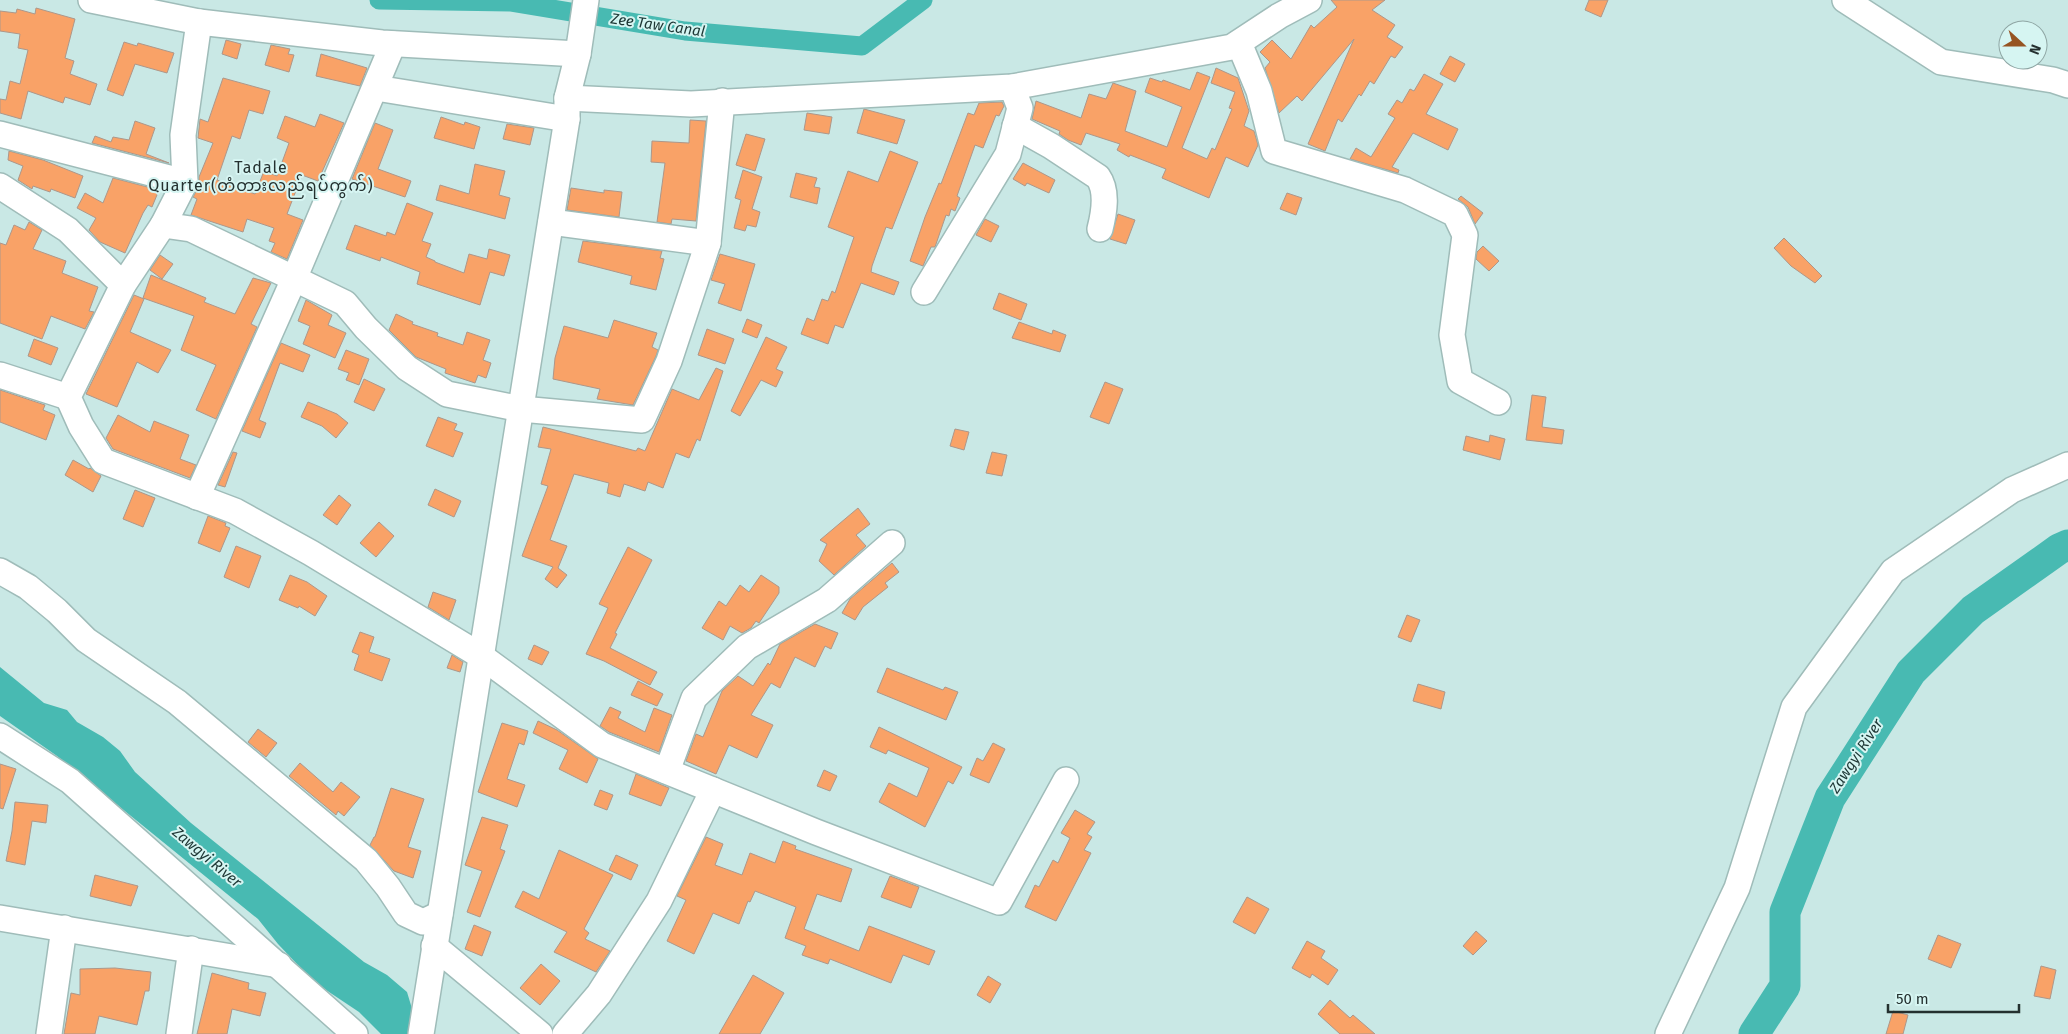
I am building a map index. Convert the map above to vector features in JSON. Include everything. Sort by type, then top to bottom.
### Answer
[{"type":"street","points":[[91,0],[198,22],[393,44],[579,44]]},
{"type":"street","points":[[421,1034],[551,222],[567,109],[586,0]]},
{"type":"street","points":[[376,88],[567,109],[1012,87],[1232,47],[1279,16],[1309,0]]},
{"type":"street","points":[[1845,0],[1941,62],[2053,80],[2068,85]]},
{"type":"street","points":[[68,397],[122,285],[163,225],[185,182],[183,135],[198,22]]},
{"type":"street","points":[[1239,43],[1259,91],[1274,151],[1405,190],[1455,214],[1465,235],[1452,335],[1455,365],[1460,380],[1498,402]]},
{"type":"street","points":[[197,497],[294,279],[393,44]]},
{"type":"street","points":[[924,292],[1008,154],[1020,108],[1012,87]]},
{"type":"street","points":[[163,225],[191,230],[344,303],[366,328],[407,368],[447,394],[521,409],[642,420],[669,361],[708,243],[722,101]]},
{"type":"street","points":[[1015,126],[1051,146],[1098,178],[1102,183],[1104,210],[1100,229]]},
{"type":"street","points":[[0,134],[185,182]]},
{"type":"street","points":[[0,186],[68,230],[122,285]]},
{"type":"street","points":[[551,222],[708,243]]},
{"type":"street","points":[[0,376],[68,397],[81,426],[103,461],[235,512],[311,553],[481,656],[602,744],[713,790],[999,902],[1066,780]]},
{"type":"street","points":[[1668,1034],[1737,888],[1794,707],[1893,571],[2012,490],[2068,465]]},
{"type":"street","points":[[667,771],[694,698],[747,647],[827,600],[892,543]]},
{"type":"street","points":[[0,570],[28,588],[57,611],[86,640],[177,702],[358,854],[388,887],[406,914],[423,922],[440,914]]},
{"type":"street","points":[[0,736],[70,781],[355,1034]]},
{"type":"street","points":[[565,1034],[599,994],[659,901],[713,790]]},
{"type":"street","points":[[0,918],[279,965]]},
{"type":"street","points":[[49,1034],[64,928]]},
{"type":"street","points":[[434,946],[540,1034]]},
{"type":"street","points":[[179,1034],[191,949]]},
{"type":"water","points":[[0,667],[44,703],[67,710],[77,722],[103,737],[120,751],[135,772],[191,823],[364,962],[387,975],[407,992],[413,1012],[433,1034],[381,1034],[359,1012],[314,982],[278,944],[258,919],[57,756],[0,716]]},
{"type":"water","points":[[1775,983],[1794,990],[1765,1034],[1744,1034]]},
{"type":"building","points":[[1331,0],[1385,0],[1372,10],[1395,25],[1387,37],[1403,47],[1395,58],[1391,56],[1374,84],[1370,81],[1361,96],[1359,94],[1342,122],[1338,119],[1325,151],[1308,144],[1354,39],[1302,101],[1297,96],[1279,113],[1265,68],[1270,62],[1260,52],[1272,40],[1291,59],[1311,25],[1314,28],[1337,7]]},
{"type":"building","points":[[1589,0],[1608,0],[1601,17],[1585,10]]},
{"type":"building","points":[[36,8],[75,19],[65,58],[74,61],[70,74],[97,84],[90,105],[65,97],[63,103],[28,91],[21,119],[0,113],[0,99],[6,100],[10,81],[20,84],[28,50],[18,48],[20,34],[0,31],[0,11],[16,13],[17,9],[35,14]]},
{"type":"building","points":[[226,40],[241,44],[237,59],[222,54]]},
{"type":"building","points":[[124,42],[137,46],[138,43],[174,53],[167,73],[135,64],[123,96],[107,90]]},
{"type":"building","points":[[271,45],[290,49],[288,54],[294,55],[289,72],[265,65]]},
{"type":"building","points":[[321,54],[367,68],[360,86],[316,76]]},
{"type":"building","points":[[1450,56],[1465,64],[1455,82],[1440,74]]},
{"type":"building","points":[[1216,68],[1238,78],[1249,111],[1244,126],[1254,131],[1258,145],[1248,167],[1226,157],[1209,198],[1162,178],[1166,169],[1130,155],[1129,157],[1117,150],[1120,144],[1086,133],[1081,145],[1059,134],[1060,131],[1032,119],[1036,101],[1081,118],[1089,94],[1106,99],[1113,83],[1136,91],[1125,131],[1167,147],[1182,107],[1145,92],[1150,78],[1162,82],[1163,80],[1190,90],[1197,72],[1210,77],[1182,148],[1207,159],[1212,148],[1215,150],[1232,109],[1229,108],[1235,92],[1211,83]]},
{"type":"building","points":[[1424,74],[1443,84],[1426,114],[1458,129],[1448,150],[1413,133],[1392,167],[1399,170],[1398,173],[1350,159],[1356,148],[1371,157],[1395,118],[1388,114],[1397,100],[1402,103],[1410,89],[1414,91]]},
{"type":"building","points":[[223,78],[270,91],[263,114],[249,110],[240,139],[232,136],[217,180],[235,187],[255,194],[264,171],[277,176],[289,143],[277,138],[285,116],[315,127],[320,114],[344,123],[318,181],[302,175],[287,214],[303,220],[287,259],[271,252],[275,243],[269,241],[274,228],[247,219],[243,232],[191,215],[197,199],[193,197],[199,186],[199,177],[213,143],[198,138],[200,119],[208,122]]},
{"type":"building","points":[[1002,102],[1004,106],[999,116],[996,115],[983,148],[975,145],[957,196],[960,198],[955,211],[951,209],[949,216],[946,215],[935,247],[931,247],[923,266],[910,261],[925,217],[939,183],[941,184],[968,113],[974,115],[979,103]]},
{"type":"building","points":[[864,109],[905,120],[897,144],[857,133]]},
{"type":"building","points":[[807,113],[832,117],[829,134],[804,130]]},
{"type":"building","points":[[441,117],[464,125],[465,122],[480,127],[474,149],[434,138]]},
{"type":"building","points":[[690,120],[706,121],[696,221],[672,219],[671,224],[657,222],[665,163],[651,162],[652,141],[689,143]]},
{"type":"building","points":[[135,121],[155,128],[146,154],[169,163],[92,143],[95,136],[111,142],[113,137],[129,140]]},
{"type":"building","points":[[375,123],[393,130],[378,169],[411,181],[405,197],[352,179]]},
{"type":"building","points":[[507,124],[534,128],[530,145],[503,139]]},
{"type":"building","points":[[746,134],[765,139],[755,171],[736,165]]},
{"type":"building","points":[[9,151],[43,160],[83,176],[75,198],[51,189],[50,192],[33,186],[32,189],[18,180],[23,166],[8,160]]},
{"type":"building","points":[[890,151],[918,162],[892,229],[886,227],[872,266],[871,272],[899,282],[894,295],[861,283],[843,328],[835,325],[828,344],[801,334],[807,318],[814,321],[822,299],[828,301],[832,291],[835,293],[854,237],[828,227],[848,171],[878,182]]},
{"type":"building","points":[[1023,163],[1055,180],[1049,193],[1027,183],[1025,186],[1013,179]]},
{"type":"building","points":[[475,164],[505,171],[499,195],[510,198],[505,219],[436,200],[440,185],[469,194]]},
{"type":"building","points":[[743,170],[762,177],[752,209],[760,212],[756,227],[747,225],[745,231],[734,228],[741,200],[735,198]]},
{"type":"building","points":[[796,173],[817,178],[814,187],[820,188],[817,204],[790,197]]},
{"type":"building","points":[[113,178],[159,190],[152,207],[148,205],[143,213],[125,253],[100,242],[89,230],[96,218],[77,208],[85,193],[103,203]]},
{"type":"building","points":[[571,188],[604,193],[604,190],[622,192],[619,217],[567,210]]},
{"type":"building","points":[[1287,193],[1302,198],[1296,215],[1280,209]]},
{"type":"building","points":[[1461,196],[1483,213],[1475,224],[1468,207],[1458,199]]},
{"type":"building","points":[[407,203],[433,213],[422,241],[431,244],[426,257],[435,262],[464,273],[469,254],[487,259],[489,249],[510,255],[504,276],[490,272],[480,305],[417,284],[420,272],[381,257],[380,261],[346,249],[355,225],[386,236],[387,232],[395,235]]},
{"type":"building","points":[[1118,214],[1135,220],[1126,244],[1110,239]]},
{"type":"building","points":[[985,219],[999,226],[991,242],[976,235]]},
{"type":"building","points":[[29,222],[42,230],[33,249],[66,261],[62,273],[98,287],[89,311],[94,312],[85,329],[51,316],[42,339],[0,323],[0,243],[6,245],[14,225],[25,230]]},
{"type":"building","points":[[1784,238],[1822,276],[1815,283],[1791,266],[1774,248]]},
{"type":"building","points":[[583,241],[662,251],[660,258],[664,259],[656,290],[630,284],[632,276],[578,262]]},
{"type":"building","points":[[1483,246],[1499,261],[1489,271],[1476,259],[1477,252]]},
{"type":"building","points":[[720,254],[755,264],[741,311],[718,303],[725,284],[711,280]]},
{"type":"building","points":[[160,255],[173,264],[162,279],[150,270]]},
{"type":"building","points":[[151,275],[206,298],[204,302],[235,314],[253,278],[271,283],[251,324],[257,327],[216,419],[196,410],[216,365],[181,350],[194,316],[143,298]]},
{"type":"building","points":[[999,293],[1027,304],[1021,320],[993,309]]},
{"type":"building","points":[[134,295],[144,299],[130,332],[171,350],[158,373],[137,362],[117,407],[86,394]]},
{"type":"building","points":[[306,300],[332,315],[328,325],[346,333],[335,358],[303,344],[310,326],[298,321]]},
{"type":"building","points":[[396,314],[413,322],[412,324],[438,333],[437,336],[463,345],[467,332],[490,340],[483,360],[491,363],[486,378],[478,375],[475,383],[445,373],[446,369],[416,357],[389,330]]},
{"type":"building","points":[[747,319],[762,325],[757,338],[742,332]]},
{"type":"building","points":[[614,320],[657,333],[652,347],[658,350],[656,356],[633,405],[597,399],[600,389],[553,379],[555,358],[564,326],[608,338]]},
{"type":"building","points":[[1019,322],[1052,334],[1053,330],[1066,335],[1060,352],[1012,338]]},
{"type":"building","points":[[707,329],[734,339],[725,364],[698,355]]},
{"type":"building","points":[[766,337],[787,347],[776,369],[783,372],[776,387],[761,380],[740,416],[731,411]]},
{"type":"building","points":[[34,339],[58,348],[51,365],[28,356]]},
{"type":"building","points":[[281,343],[310,355],[303,372],[280,363],[259,420],[266,423],[260,438],[242,431]]},
{"type":"building","points":[[346,350],[369,359],[359,385],[346,380],[349,373],[338,369]]},
{"type":"building","points":[[716,368],[723,371],[700,441],[697,439],[689,458],[676,453],[663,488],[648,482],[645,491],[624,484],[620,497],[607,493],[609,483],[574,474],[550,540],[567,546],[558,568],[567,575],[557,588],[545,579],[553,567],[522,556],[548,486],[541,484],[551,449],[538,447],[543,427],[636,451],[638,448],[645,451],[672,389],[699,400]]},
{"type":"building","points":[[364,379],[385,389],[374,411],[354,402]]},
{"type":"building","points":[[1105,382],[1123,389],[1109,424],[1090,417]]},
{"type":"building","points":[[0,390],[45,405],[43,410],[55,415],[46,440],[0,422]]},
{"type":"building","points":[[1532,395],[1546,397],[1542,427],[1564,430],[1562,444],[1526,440]]},
{"type":"building","points":[[308,402],[337,414],[348,423],[336,438],[322,426],[301,417]]},
{"type":"building","points":[[118,415],[150,432],[154,421],[189,435],[180,459],[196,465],[190,478],[113,449],[106,438]]},
{"type":"building","points":[[438,417],[457,424],[454,430],[463,433],[453,457],[426,446]]},
{"type":"building","points":[[955,429],[969,432],[964,450],[950,446]]},
{"type":"building","points":[[1490,435],[1505,439],[1500,460],[1463,450],[1466,436],[1489,442]]},
{"type":"building","points":[[233,452],[237,453],[225,487],[218,485]]},
{"type":"building","points":[[992,452],[1007,455],[1002,476],[986,473]]},
{"type":"building","points":[[73,460],[101,476],[93,492],[65,475]]},
{"type":"building","points":[[435,489],[461,501],[454,517],[428,505]]},
{"type":"building","points":[[135,490],[155,498],[143,527],[123,519]]},
{"type":"building","points":[[339,495],[351,505],[337,525],[323,515]]},
{"type":"building","points":[[858,508],[870,524],[856,535],[866,546],[834,575],[819,561],[827,544],[820,540]]},
{"type":"building","points":[[208,516],[226,523],[225,526],[230,528],[220,552],[198,543]]},
{"type":"building","points":[[379,522],[394,536],[376,557],[360,543]]},
{"type":"building","points":[[236,546],[261,556],[249,588],[224,577]]},
{"type":"building","points":[[628,547],[652,560],[615,633],[617,634],[610,648],[657,672],[650,685],[604,661],[586,654],[608,608],[599,604]]},
{"type":"building","points":[[892,563],[899,572],[885,583],[888,587],[863,607],[855,620],[842,613],[850,599]]},
{"type":"building","points":[[290,575],[307,582],[327,596],[315,616],[299,606],[298,608],[279,600]]},
{"type":"building","points":[[761,575],[779,587],[779,593],[759,623],[756,621],[751,628],[742,633],[730,626],[723,640],[702,628],[719,601],[726,606],[740,585],[749,592]]},
{"type":"building","points":[[433,592],[456,600],[449,620],[428,607]]},
{"type":"building","points":[[1407,615],[1420,620],[1411,642],[1398,637]]},
{"type":"building","points":[[815,624],[838,633],[831,649],[825,646],[815,667],[795,657],[780,688],[771,683],[751,715],[773,725],[757,758],[729,745],[716,774],[686,761],[696,734],[703,737],[722,691],[738,676],[753,686],[768,663],[770,665],[780,644]]},
{"type":"building","points":[[360,632],[374,637],[369,652],[390,659],[382,681],[354,670],[359,655],[352,652]]},
{"type":"building","points":[[534,645],[549,652],[542,665],[528,659]]},
{"type":"building","points":[[452,655],[463,662],[460,672],[447,668]]},
{"type":"building","points":[[887,668],[943,690],[945,687],[958,692],[946,720],[877,692]]},
{"type":"building","points":[[638,681],[663,694],[657,706],[631,695]]},
{"type":"building","points":[[1418,684],[1445,692],[1441,709],[1413,701]]},
{"type":"building","points":[[610,707],[621,712],[618,718],[645,732],[654,708],[672,715],[659,752],[609,732],[600,726]]},
{"type":"building","points":[[538,721],[557,730],[598,759],[587,783],[559,769],[568,750],[533,733]]},
{"type":"building","points":[[502,723],[528,731],[524,745],[519,743],[507,779],[525,785],[517,807],[478,792]]},
{"type":"building","points":[[879,727],[962,767],[953,784],[948,781],[925,827],[879,802],[889,783],[917,797],[929,768],[888,750],[886,754],[870,747]]},
{"type":"building","points":[[258,729],[277,743],[266,757],[248,742]]},
{"type":"building","points":[[993,743],[1005,749],[989,783],[970,775],[977,758],[983,761]]},
{"type":"building","points":[[300,763],[333,792],[341,782],[360,797],[344,816],[338,811],[336,815],[289,776]]},
{"type":"building","points":[[0,764],[16,769],[3,809],[0,808]]},
{"type":"building","points":[[824,770],[837,776],[830,791],[817,786]]},
{"type":"building","points":[[636,774],[669,788],[661,806],[629,794]]},
{"type":"building","points":[[391,788],[424,799],[408,847],[421,851],[413,878],[394,871],[370,845],[375,837]]},
{"type":"building","points":[[600,790],[613,795],[607,810],[594,805]]},
{"type":"building","points":[[15,802],[48,805],[46,823],[32,821],[25,865],[6,861]]},
{"type":"building","points":[[1075,810],[1095,822],[1087,834],[1092,837],[1084,850],[1091,853],[1056,921],[1025,907],[1035,885],[1039,887],[1053,860],[1058,863],[1070,838],[1061,833]]},
{"type":"building","points":[[482,817],[508,825],[500,849],[505,851],[480,917],[467,912],[482,871],[465,865]]},
{"type":"building","points":[[706,837],[723,844],[715,865],[742,875],[750,853],[775,863],[783,841],[796,846],[795,849],[852,869],[841,902],[817,894],[804,929],[859,951],[869,926],[935,951],[929,965],[903,955],[891,983],[830,959],[828,964],[802,955],[806,946],[785,938],[796,907],[755,891],[750,902],[748,901],[739,924],[713,913],[694,954],[667,941],[686,900],[677,896]]},
{"type":"building","points":[[559,850],[613,875],[584,929],[589,933],[585,939],[610,951],[596,972],[554,952],[567,932],[515,907],[523,891],[539,899]]},
{"type":"building","points":[[616,855],[638,865],[631,880],[609,870]]},
{"type":"building","points":[[95,875],[138,886],[131,906],[90,896]]},
{"type":"building","points":[[890,876],[919,887],[911,908],[881,897]]},
{"type":"building","points":[[1247,897],[1269,909],[1255,934],[1233,922]]},
{"type":"building","points":[[474,925],[491,932],[482,956],[465,949]]},
{"type":"building","points":[[1476,931],[1487,941],[1473,955],[1463,946]]},
{"type":"building","points":[[1938,935],[1961,944],[1951,968],[1928,959]]},
{"type":"building","points":[[1307,941],[1325,951],[1321,958],[1338,970],[1328,985],[1312,974],[1310,978],[1292,968]]},
{"type":"building","points":[[541,964],[560,981],[540,1005],[520,988]]},
{"type":"building","points":[[2041,966],[2056,970],[2050,999],[2034,996]]},
{"type":"building","points":[[115,968],[151,972],[149,991],[145,991],[137,1025],[99,1016],[95,1034],[64,1034],[71,993],[80,995],[80,969]]},
{"type":"building","points":[[212,973],[249,983],[248,989],[266,993],[260,1016],[232,1009],[227,1034],[197,1034]]},
{"type":"building","points":[[753,975],[784,993],[760,1034],[719,1034]]},
{"type":"building","points":[[988,976],[1001,984],[990,1003],[977,995]]},
{"type":"building","points":[[1330,1000],[1350,1018],[1353,1015],[1375,1034],[1340,1034],[1318,1014]]},
{"type":"building","points":[[1893,1011],[1908,1015],[1903,1034],[1886,1034]]},
{"type":"waterway","name":"Zee Taw Canal","points":[[379,0],[510,2],[685,31],[862,46],[923,0]]},
{"type":"waterway","name":"Zawgyi River","points":[[1754,1034],[1785,986],[1785,912],[1830,798],[1911,672],[1973,610],[2059,549],[2068,545]]},
{"type":"district","name":"Tadale Quarter(တံတားလည်ရပ်ကွက်)","points":[[261,176]]}]
